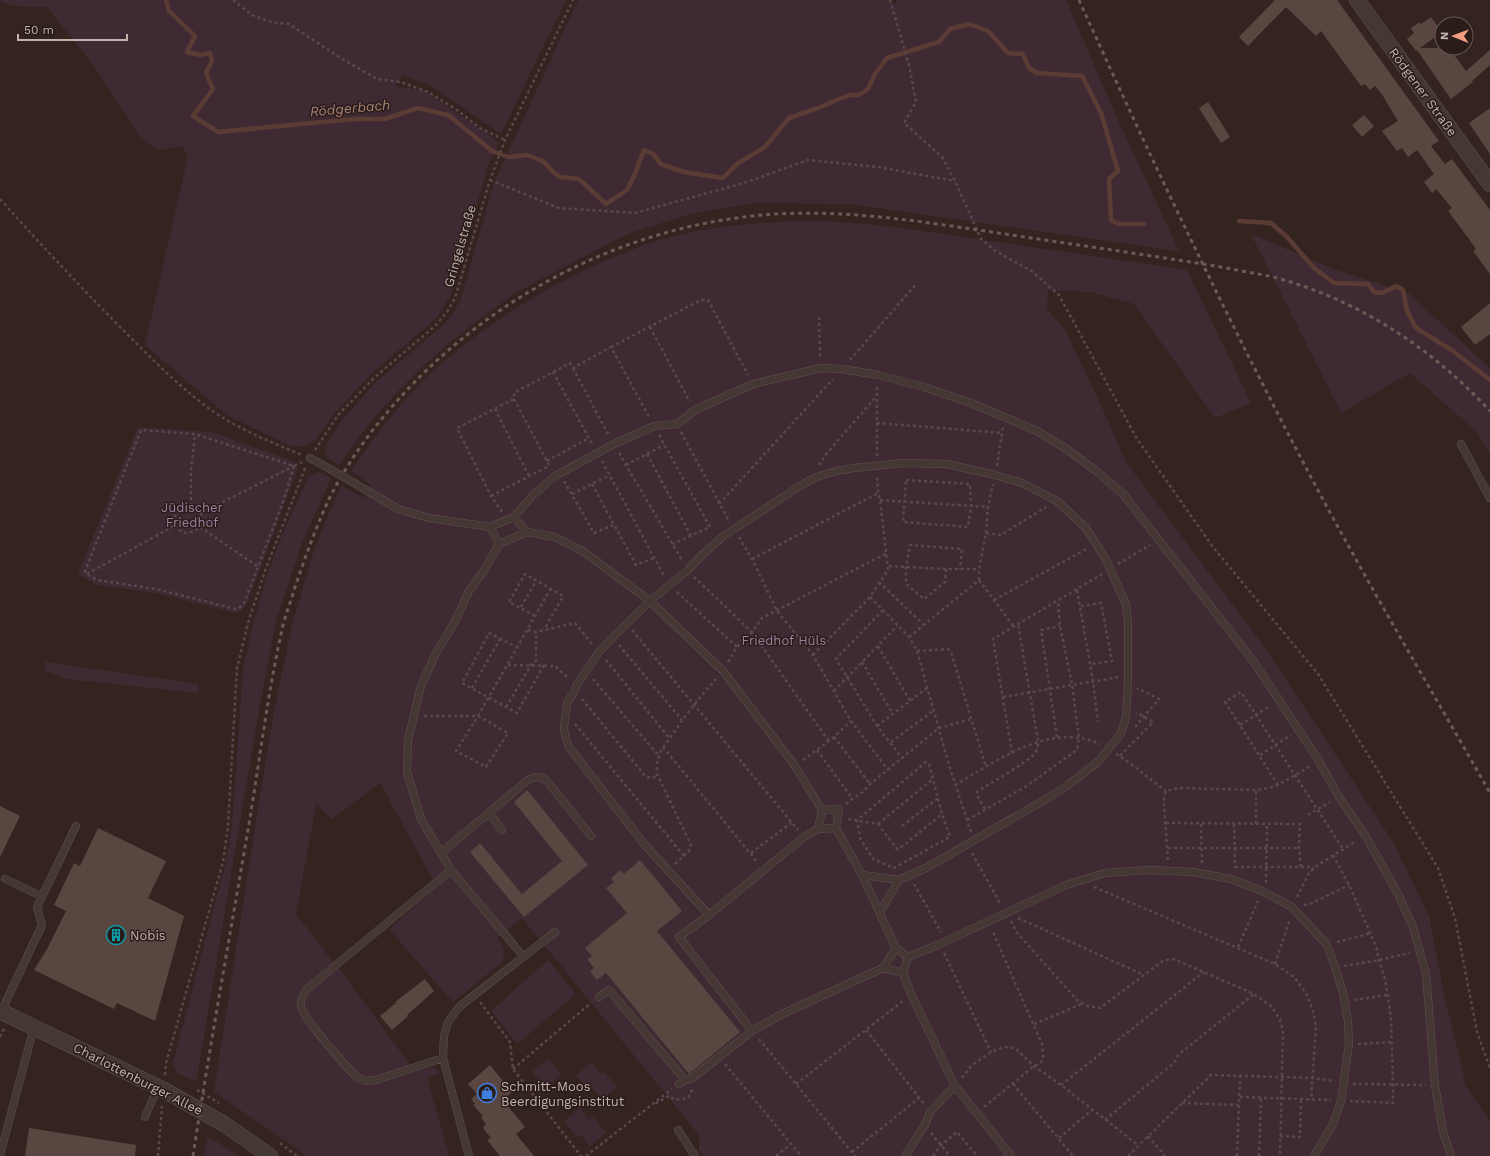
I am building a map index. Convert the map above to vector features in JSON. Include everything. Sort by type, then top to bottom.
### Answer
[{"type":"street","name":"Rödgener Straße","points":[[1357,0],[1490,184]]},
{"type":"street","name":"Charlottenburger Allee","points":[[1,1012],[161,1089],[224,1124],[270,1156]]},
{"type":"lane","points":[[310,458],[398,509],[429,518],[490,527],[506,519],[514,517],[533,495],[557,475],[597,453],[654,426],[676,424],[695,410],[753,384],[821,368],[842,369],[878,375],[937,392],[971,403],[1037,431],[1095,470],[1124,494],[1254,662],[1319,761],[1339,797],[1365,835],[1398,894],[1413,927],[1420,950],[1426,974],[1434,1085],[1443,1132],[1451,1156]]},
{"type":"lane","points":[[1461,444],[1490,498]]},
{"type":"lane","points":[[709,915],[644,844],[569,747],[563,732],[567,704],[599,652],[650,601],[687,571],[722,537],[816,477],[836,471],[903,463],[947,464],[1022,483],[1057,501],[1086,528],[1105,558],[1126,604],[1128,621],[1128,680],[1126,717],[1121,733],[1099,761],[1058,792],[909,877],[899,880],[862,874]]},
{"type":"lane","points":[[514,517],[527,532]]},
{"type":"lane","points":[[490,527],[498,544]]},
{"type":"lane","points":[[523,956],[451,870],[442,852],[421,819],[407,772],[408,740],[421,686],[436,653],[454,623],[469,591],[485,569],[498,544],[527,532],[555,537],[584,552],[650,601],[723,671],[795,766],[822,810],[818,828]]},
{"type":"lane","points":[[442,852],[528,780],[536,777],[542,777],[547,780],[591,836]]},
{"type":"lane","points":[[822,810],[839,813],[836,828],[862,874],[896,948],[908,957]]},
{"type":"lane","points":[[489,813],[502,830]]},
{"type":"lane","points":[[1,1012],[42,925],[36,907],[76,826]]},
{"type":"lane","points":[[752,1031],[679,938],[764,869],[818,828],[836,828]]},
{"type":"lane","points":[[443,1058],[376,1080],[365,1081],[355,1076],[307,1019],[301,1008],[301,997],[307,989],[451,870]]},
{"type":"lane","points":[[908,957],[943,943],[1066,885],[1105,873],[1148,870],[1202,873],[1234,880],[1264,892],[1292,907],[1327,945],[1335,967],[1348,1021],[1349,1044],[1341,1101],[1333,1124],[1314,1156]]},
{"type":"lane","points":[[5,879],[41,896]]},
{"type":"lane","points":[[880,912],[899,880]]},
{"type":"lane","points":[[469,1156],[443,1058],[444,1036],[448,1022],[458,1007],[555,932]]},
{"type":"lane","points":[[599,996],[609,990],[682,1082],[692,1079],[752,1031],[782,1014],[883,968],[896,948]]},
{"type":"lane","points":[[908,957],[903,973],[955,1086],[1011,1156]]},
{"type":"lane","points":[[883,968],[903,973]]},
{"type":"lane","points":[[0,1155],[34,1027]]},
{"type":"lane","points":[[905,1156],[925,1125],[930,1112],[955,1086]]},
{"type":"lane","points":[[145,1116],[161,1089]]},
{"type":"lane","points":[[678,1130],[695,1156]]},
{"type":"path","points":[[233,0],[252,15],[271,22],[289,24],[344,60],[377,78],[401,82],[428,92],[457,110],[480,128],[505,140]]},
{"type":"path","name":"Gringelstraße","points":[[158,1156],[161,1089],[166,1063],[223,862],[228,826],[237,668],[248,622],[266,568],[310,458],[338,415],[374,378],[435,326],[447,312],[455,298],[496,162],[505,140],[574,0]]},
{"type":"path","points":[[890,0],[909,65],[916,102],[904,123],[942,157],[955,181],[981,239],[994,250],[1033,272],[1059,295],[1136,439],[1213,547],[1318,674],[1438,868],[1455,918],[1477,1032],[1490,1068]]},
{"type":"path","points":[[490,180],[559,208],[635,213],[744,183],[808,160],[878,167],[955,181]]},
{"type":"path","points":[[0,200],[82,290],[160,367],[203,404],[239,426],[273,443],[310,458]]},
{"type":"path","points":[[719,504],[842,369],[917,283]]},
{"type":"path","points":[[613,525],[594,533],[572,494],[547,461],[514,399],[514,393],[570,363],[573,368],[701,300],[708,300],[753,384]]},
{"type":"path","points":[[819,317],[821,368]]},
{"type":"path","points":[[650,327],[695,410]]},
{"type":"path","points":[[611,347],[710,527],[673,544]]},
{"type":"path","points":[[553,372],[669,585],[737,647]]},
{"type":"path","points":[[813,655],[870,597],[888,570],[889,566],[878,493],[876,397],[878,375]]},
{"type":"path","points":[[816,477],[819,464],[827,453],[876,397]]},
{"type":"path","points":[[506,519],[491,496],[457,428],[514,399]]},
{"type":"path","points":[[495,409],[529,476]]},
{"type":"path","points":[[1005,417],[988,507],[986,533],[979,570],[979,580],[1014,627]]},
{"type":"path","points":[[877,423],[1002,433]]},
{"type":"path","points":[[676,424],[719,504],[752,559],[777,611],[813,655],[851,721],[888,770]]},
{"type":"path","points":[[141,430],[195,434],[294,466],[283,502],[257,566],[244,603],[239,608],[235,609],[156,589],[97,580],[84,571],[141,430]]},
{"type":"path","points":[[191,506],[191,470],[195,434]]},
{"type":"path","points":[[547,461],[589,438]]},
{"type":"path","points":[[626,465],[664,445]]},
{"type":"path","points":[[647,454],[691,536]]},
{"type":"path","points":[[201,513],[310,458]]},
{"type":"path","points":[[491,496],[550,466]]},
{"type":"path","points":[[572,494],[610,475]]},
{"type":"path","points":[[906,480],[970,484],[971,506],[968,527],[903,522],[904,502],[906,480]]},
{"type":"path","points":[[592,484],[636,565],[654,558]]},
{"type":"path","points":[[752,559],[878,493]]},
{"type":"path","points":[[880,500],[988,507]]},
{"type":"path","points":[[986,533],[1001,535],[1057,501]]},
{"type":"path","points":[[191,506],[201,513],[203,523],[195,531],[184,533],[174,526],[173,521],[176,514],[191,506]]},
{"type":"path","points":[[87,574],[174,526]]},
{"type":"path","points":[[200,527],[257,566]]},
{"type":"path","points":[[1012,753],[993,639],[1058,602],[1158,539]]},
{"type":"path","points":[[994,600],[1095,544]]},
{"type":"path","points":[[946,569],[945,582],[924,600],[906,584],[906,567],[910,545],[962,549],[960,569]]},
{"type":"path","points":[[889,566],[979,570]]},
{"type":"path","points":[[535,616],[521,607],[509,602],[525,574],[563,596],[544,630]]},
{"type":"path","points":[[909,637],[979,580]]},
{"type":"path","points":[[521,607],[536,581]]},
{"type":"path","points":[[880,582],[924,625]]},
{"type":"path","points":[[414,716],[478,716],[508,733],[486,767],[456,752],[478,716],[488,697],[518,648],[551,588]]},
{"type":"path","points":[[1077,590],[1093,681],[1098,722]]},
{"type":"path","points":[[870,597],[909,637],[917,651],[955,785],[971,833],[977,838]]},
{"type":"path","points":[[967,820],[1025,787],[1077,750],[1079,738],[1072,684],[1060,626],[1058,602]]},
{"type":"path","points":[[1081,606],[1100,603],[1112,661],[1090,664]]},
{"type":"path","points":[[883,610],[836,659],[877,726],[902,758]]},
{"type":"path","points":[[528,630],[536,632],[575,623],[670,739]]},
{"type":"path","points":[[627,624],[804,838]]},
{"type":"path","points":[[985,809],[977,795],[977,792],[1034,755],[1037,750],[1038,741],[1018,624]]},
{"type":"path","points":[[834,691],[897,626]]},
{"type":"path","points":[[1057,737],[1041,630],[1060,626]]},
{"type":"path","points":[[506,707],[536,661],[536,632]]},
{"type":"path","points":[[518,648],[489,633],[462,682],[517,713],[544,665]]},
{"type":"path","points":[[613,638],[682,720]]},
{"type":"path","points":[[472,688],[500,639]]},
{"type":"path","points":[[878,646],[910,700]]},
{"type":"path","points":[[917,651],[948,649],[951,652],[986,767]]},
{"type":"path","points":[[862,662],[893,714]]},
{"type":"path","points":[[508,665],[555,666],[576,689],[646,777],[653,778],[657,774]]},
{"type":"path","points":[[586,671],[659,756]]},
{"type":"path","points":[[1003,697],[1122,676],[1159,700],[1126,736],[1121,733]]},
{"type":"path","points":[[877,726],[927,688]]},
{"type":"path","points":[[1278,785],[1225,702],[1242,692],[1274,745],[1343,850]]},
{"type":"path","points":[[1240,725],[1279,700]]},
{"type":"path","points":[[1120,756],[1153,722],[1126,706]]},
{"type":"path","points":[[891,742],[933,711]]},
{"type":"path","points":[[566,713],[684,856]]},
{"type":"path","points":[[942,814],[897,849],[878,824],[857,820],[839,813],[852,798],[864,792],[870,784],[939,728],[971,719]]},
{"type":"path","points":[[795,766],[834,737],[851,721]]},
{"type":"path","points":[[1260,755],[1298,731]]},
{"type":"path","points":[[834,737],[870,784]]},
{"type":"path","points":[[955,785],[1012,753],[1038,741],[1057,737],[1079,738],[1098,743],[1133,765],[1150,780],[1166,791],[1179,788],[1256,790],[1269,788],[1295,776],[1319,761]]},
{"type":"path","points":[[663,747],[764,869]]},
{"type":"path","points":[[816,750],[852,798]]},
{"type":"path","points":[[926,762],[929,764],[942,814],[950,837],[894,868],[873,859],[860,838],[857,820],[926,762]]},
{"type":"path","points":[[878,824],[933,779]]},
{"type":"path","points":[[1256,790],[1256,824]]},
{"type":"path","points":[[1166,791],[1164,806],[1168,848],[1168,871]]},
{"type":"path","points":[[1308,815],[1339,797]]},
{"type":"path","points":[[902,826],[938,798]]},
{"type":"path","points":[[751,853],[791,822]]},
{"type":"path","points":[[1166,823],[1300,824],[1298,848],[1301,868]]},
{"type":"path","points":[[1201,824],[1202,873]]},
{"type":"path","points":[[1234,824],[1234,880]]},
{"type":"path","points":[[1238,947],[1264,892],[1268,848],[1267,824]]},
{"type":"path","points":[[1275,964],[1289,923],[1292,907],[1309,873],[1315,867],[1365,835]]},
{"type":"path","points":[[967,844],[1018,934],[1082,1004],[1100,1008],[1164,960],[1174,958],[1254,994],[1272,1008],[1280,1020],[1283,1031],[1280,1156]]},
{"type":"path","points":[[1168,848],[1298,848]]},
{"type":"path","points":[[1240,1097],[1393,1104],[1391,1018],[1385,979],[1371,932],[1333,855]]},
{"type":"path","points":[[1235,867],[1315,867]]},
{"type":"path","points":[[909,877],[943,943],[991,1052]]},
{"type":"path","points":[[1081,881],[1238,947],[1275,964],[1294,977],[1306,994],[1312,1008],[1316,1025],[1311,1100]]},
{"type":"path","points":[[1292,907],[1310,904],[1349,885]]},
{"type":"path","points":[[1006,913],[1145,975]]},
{"type":"path","points":[[976,1114],[1034,1066],[1041,1063],[1042,1056],[1042,1044],[1034,1024],[988,921]]},
{"type":"path","points":[[1327,945],[1371,932]]},
{"type":"path","points":[[1335,967],[1379,960],[1420,950]]},
{"type":"path","points":[[1061,1085],[1204,972]]},
{"type":"path","points":[[474,994],[510,1042],[513,1069],[581,1156]]},
{"type":"path","points":[[796,1084],[912,994]]},
{"type":"path","points":[[1105,1120],[1174,1063],[1178,1055],[1254,994]]},
{"type":"path","points":[[1344,1001],[1388,995]]},
{"type":"path","points":[[1034,1024],[1082,1004]]},
{"type":"path","points":[[513,1069],[586,1007]]},
{"type":"path","points":[[866,1030],[930,1112]]},
{"type":"path","points":[[752,1031],[855,1156]]},
{"type":"path","points":[[1349,1044],[1392,1042]]},
{"type":"path","points":[[955,1086],[971,1066],[991,1052],[1004,1046],[1015,1048],[1034,1066],[1061,1085],[1138,1145]]},
{"type":"path","points":[[719,1057],[801,1156]]},
{"type":"path","points":[[1128,1156],[1211,1075],[1312,1078],[1344,1084],[1434,1085]]},
{"type":"path","points":[[1236,1156],[1240,1076]]},
{"type":"path","points":[[1013,1084],[1074,1156]]},
{"type":"path","points":[[586,1156],[670,1091]]},
{"type":"path","points":[[852,1152],[919,1098]]},
{"type":"path","points":[[1259,1156],[1261,1098]]},
{"type":"path","points":[[1280,1136],[1300,1136],[1301,1099]]},
{"type":"path","points":[[1182,1103],[1238,1105]]},
{"type":"path","points":[[1058,1138],[1092,1110]]},
{"type":"path","points":[[925,1125],[950,1156]]},
{"type":"path","points":[[934,1156],[941,1145],[958,1132],[977,1156]]},
{"type":"path","points":[[1148,1136],[1166,1156]]},
{"type":"path","points":[[776,1156],[791,1144]]},
{"type":"green space","points":[[0,0],[566,0],[501,134],[429,85],[403,75],[394,86],[423,90],[499,142],[488,166],[451,294],[443,309],[432,322],[371,374],[335,413],[316,439],[306,446],[291,446],[228,416],[145,345],[188,156],[182,146],[157,150],[140,137],[94,66],[47,7],[16,6],[4,3]]},
{"type":"green space","points":[[578,0],[886,0],[896,4],[896,0],[1066,0],[1117,118],[1179,251],[850,204],[754,203],[686,215],[625,235],[517,292],[486,314],[423,366],[397,392],[368,425],[339,465],[327,458],[325,447],[342,420],[377,381],[440,328],[452,315],[461,299],[494,183]]},
{"type":"green space","name":"Friedhof Hüls","points":[[810,221],[856,223],[916,230],[1187,270],[1251,403],[1215,418],[1134,304],[1091,292],[1048,290],[1047,309],[1065,330],[1126,462],[1268,652],[1393,842],[1429,916],[1444,994],[1466,1086],[1490,1121],[1490,1156],[703,1156],[699,1151],[699,1135],[522,918],[497,938],[504,949],[502,962],[453,1002],[389,929],[437,887],[380,783],[332,819],[316,804],[296,914],[333,962],[303,987],[297,997],[297,1009],[304,1020],[352,1078],[363,1084],[377,1084],[430,1067],[436,1069],[439,1074],[427,1077],[449,1156],[306,1156],[214,1092],[274,712],[292,625],[314,550],[342,486],[363,498],[371,485],[351,471],[388,420],[431,373],[488,327],[553,286],[623,253],[658,241],[692,232],[751,224]]},
{"type":"green space","points":[[1251,234],[1333,269],[1408,293],[1490,368],[1490,454],[1476,431],[1410,373],[1341,413]]},
{"type":"green space","name":"Jüdischer Friedhof","points":[[138,427],[212,432],[293,461],[298,468],[248,601],[242,610],[237,613],[156,593],[97,585],[78,574]]},
{"type":"green space","points":[[320,472],[331,478],[302,543],[276,621],[259,710],[196,1082],[176,1072],[173,1063],[226,862],[232,826],[243,670],[253,624],[269,569],[284,530],[309,476]]},
{"type":"green space","points":[[45,662],[198,684],[199,693],[67,679],[44,670]]},
{"type":"green space","points":[[548,960],[576,994],[517,1044],[491,1011]]},
{"type":"green space","points":[[339,968],[410,1065],[376,1076],[364,1077],[356,1073],[310,1017],[305,1006],[305,998],[317,985]]},
{"type":"green space","points":[[549,1059],[562,1075],[545,1088],[532,1071]]},
{"type":"green space","points":[[591,1062],[601,1074],[604,1072],[617,1087],[602,1100],[592,1088],[589,1091],[576,1075]]},
{"type":"green space","points":[[580,1108],[589,1120],[593,1117],[606,1133],[590,1146],[581,1135],[577,1137],[564,1121]]},
{"type":"green space","points":[[207,1137],[219,1143],[238,1156],[204,1156]]},
{"type":"building","points":[[1275,0],[1337,0],[1439,141],[1431,146],[1445,164],[1452,159],[1490,210],[1490,274],[1473,251],[1476,249],[1448,211],[1452,208],[1436,189],[1432,193],[1424,182],[1434,174],[1417,150],[1408,157],[1402,148],[1397,151],[1382,131],[1398,121],[1383,96],[1375,86],[1370,90],[1365,84],[1361,86],[1321,31],[1316,36],[1286,7],[1248,46],[1239,37]]},
{"type":"building","points":[[1431,17],[1434,21],[1434,38],[1420,48],[1434,48],[1434,56],[1455,56],[1466,71],[1490,50],[1490,65],[1472,81],[1473,82],[1451,99],[1417,50],[1416,51],[1407,39],[1414,33],[1411,28],[1420,22],[1421,24]]},
{"type":"building","points":[[1208,102],[1230,137],[1221,143],[1199,108]]},
{"type":"building","points":[[1490,108],[1490,154],[1469,123]]},
{"type":"building","points":[[1364,115],[1374,126],[1362,137],[1352,125]]},
{"type":"building","points":[[1490,303],[1490,334],[1475,345],[1461,327]]},
{"type":"building","points":[[527,790],[588,865],[524,917],[470,852],[480,843],[522,894],[562,861],[514,802]]},
{"type":"building","points":[[0,806],[20,816],[0,857]]},
{"type":"building","name":"Nobis","points":[[98,828],[166,861],[148,898],[184,916],[155,1021],[117,1003],[114,1009],[34,970],[47,949],[66,911],[54,905],[74,863],[80,866]]},
{"type":"building","points":[[640,860],[682,911],[657,931],[740,1032],[689,1074],[606,973],[597,980],[590,971],[594,968],[587,959],[592,956],[585,948],[627,913],[606,888],[614,882],[611,878],[621,870],[624,874]]},
{"type":"building","points":[[425,979],[434,991],[392,1030],[380,1016],[396,1003],[395,1002]]},
{"type":"building","points":[[490,1065],[512,1092],[503,1100],[525,1127],[516,1134],[534,1156],[500,1156],[487,1140],[491,1138],[483,1128],[486,1124],[481,1118],[483,1116],[473,1105],[475,1104],[471,1099],[477,1094],[468,1084]]},
{"type":"building","points":[[29,1128],[136,1145],[135,1156],[25,1156]]},
{"type":"waterway","name":"Rödgerbach","points":[[166,0],[169,11],[195,36],[187,52],[200,55],[210,53],[212,61],[206,73],[213,89],[193,116],[218,132],[354,119],[385,119],[418,108],[448,115],[492,151],[508,157],[527,155],[543,161],[560,177],[579,179],[606,204],[627,190],[644,150],[653,154],[661,164],[684,172],[723,178],[737,164],[765,147],[789,118],[849,95],[859,95],[868,89],[875,74],[887,58],[939,42],[950,29],[969,24],[988,31],[1008,53],[1023,54],[1029,68],[1037,73],[1082,76],[1101,113],[1118,171],[1109,179],[1111,220],[1118,224],[1144,224]]},
{"type":"waterway","name":"Rödgerbach","points":[[1239,221],[1271,223],[1287,237],[1314,268],[1334,283],[1368,284],[1374,292],[1382,293],[1396,286],[1403,290],[1407,311],[1416,328],[1453,351],[1490,380]]},
{"type":"railway","points":[[1079,0],[1188,234],[1274,407],[1349,547],[1490,793]]},
{"type":"railway","points":[[193,1156],[278,650],[283,625],[293,593],[319,522],[335,488],[362,445],[385,415],[422,375],[463,338],[507,306],[554,278],[603,254],[655,236],[708,223],[762,215],[823,213],[884,217],[944,225],[1221,267],[1269,276],[1300,285],[1361,311],[1389,327],[1443,366],[1490,411]]},
{"type":"place","name":"Nobis","points":[[116,935]]},
{"type":"place","name":"Schmitt-Moos Beerdigungsinstitut","points":[[487,1093]]}]
